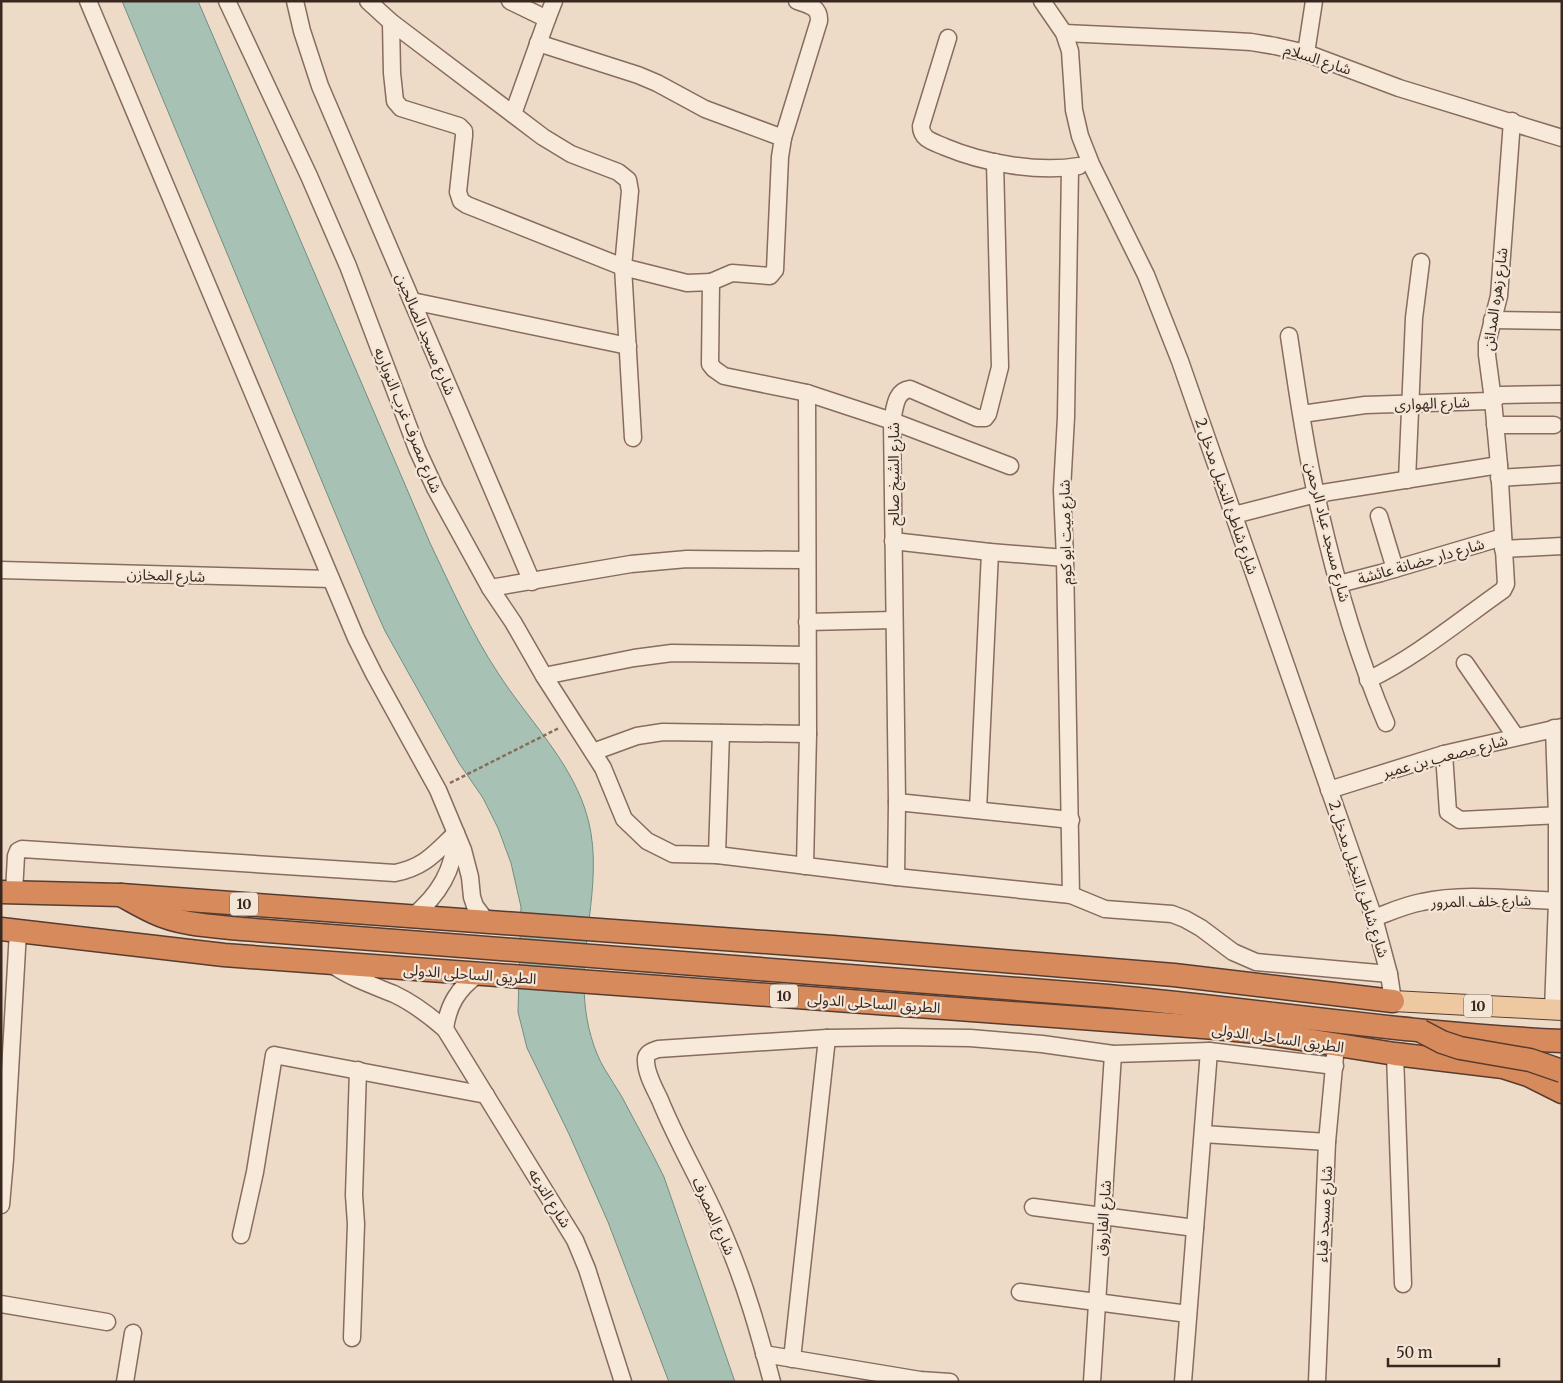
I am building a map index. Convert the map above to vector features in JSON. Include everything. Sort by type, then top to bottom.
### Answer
[{"type":"highway","name":"10","points":[[8,892],[122,895],[636,932],[1174,975],[1393,1001]]},
{"type":"highway","points":[[122,895],[153,912],[191,924],[242,930],[1108,996],[1201,1004],[1421,1031],[1562,1041]]},
{"type":"highway","name":"الطريق الساحلى الدولى","points":[[10,930],[224,955],[331,964],[1176,1024],[1256,1032],[1335,1056],[1395,1054],[1503,1068],[1528,1075],[1562,1092]]},
{"type":"highway","points":[[1421,1031],[1442,1042],[1460,1048],[1530,1060],[1562,1071]]},
{"type":"main road","name":"10","points":[[1393,1001],[1557,1010]]},
{"type":"main road","points":[[1528,1075],[1562,1066]]},
{"type":"street","points":[[88,1],[331,579],[374,674],[438,790],[467,863],[475,906],[487,922]]},
{"type":"street","name":"شارع مصرف غرب النوباريه","points":[[227,1],[309,176],[348,266],[417,449],[435,488],[490,588],[603,768],[624,819],[647,841],[673,854],[717,855]]},
{"type":"street","name":"شارع مسجد الصالحين","points":[[296,1],[302,31],[320,86],[532,582]]},
{"type":"street","points":[[368,1],[390,22],[543,136],[570,154],[618,172],[628,180],[630,192],[623,267],[633,438]]},
{"type":"street","points":[[510,1],[547,19]]},
{"type":"street","points":[[513,114],[554,1]]},
{"type":"street","points":[[390,22],[392,74],[397,105],[401,108],[459,126],[464,131],[458,192],[462,201],[467,205],[623,267],[687,283],[711,282],[732,273],[770,276],[776,270],[780,158],[783,138],[820,21],[820,14],[817,10],[797,1]]},
{"type":"street","name":"شارع شاطئ النخيل مدخل 2","points":[[1042,1],[1064,33],[1070,51],[1074,110],[1080,136],[1091,164],[1146,275],[1162,312],[1234,514],[1374,918],[1389,974],[1393,1001]]},
{"type":"street","points":[[1306,53],[1314,1]]},
{"type":"street","name":"شارع السلام","points":[[1064,33],[1251,42],[1306,53],[1398,88],[1562,138]]},
{"type":"street","points":[[948,38],[921,126],[922,134],[928,140],[960,153],[995,162],[1033,167],[1070,168],[1091,164]]},
{"type":"street","points":[[538,43],[638,75],[656,82],[705,109],[783,138]]},
{"type":"street","name":"شارع زهره المدائن","points":[[1368,680],[1409,656],[1503,590],[1506,584],[1499,472],[1487,343],[1499,296],[1512,122]]},
{"type":"street","name":"شارع الشيخ صالح","points":[[896,877],[897,802],[892,421],[898,395],[910,389],[980,418],[985,418],[988,414],[1000,367],[995,162]]},
{"type":"street","name":"شارع ميت ابو كوم","points":[[1070,168],[1066,417],[1062,490],[1071,820],[1071,895]]},
{"type":"street","points":[[1407,480],[1414,318],[1421,262]]},
{"type":"street","points":[[711,282],[709,357],[710,364],[724,376],[807,393],[892,421],[1010,466]]},
{"type":"street","points":[[412,301],[628,346]]},
{"type":"street","points":[[1492,320],[1562,321]]},
{"type":"street","name":"شارع مسجد عباد الرحمن","points":[[1289,336],[1316,494],[1339,584],[1368,680],[1386,723]]},
{"type":"street","points":[[805,866],[808,734],[807,393]]},
{"type":"street","name":"شارع الهوارى","points":[[1302,414],[1365,405],[1489,402],[1501,395],[1562,394]]},
{"type":"street","points":[[1495,425],[1554,425]]},
{"type":"street","points":[[1234,514],[1316,494],[1407,480],[1499,472],[1562,474]]},
{"type":"street","points":[[1379,516],[1395,569]]},
{"type":"street","points":[[893,541],[1065,558]]},
{"type":"street","name":"شارع دار حضانة عائشة","points":[[1339,584],[1503,543],[1562,546]]},
{"type":"street","points":[[978,810],[990,552]]},
{"type":"street","points":[[490,588],[631,564],[687,559],[807,560]]},
{"type":"street","name":"شارع المخازن","points":[[1,570],[331,579]]},
{"type":"street","points":[[807,622],[894,620]]},
{"type":"street","points":[[544,676],[634,658],[672,653],[807,655]]},
{"type":"street","points":[[1465,663],[1516,737]]},
{"type":"street","points":[[1557,1010],[1559,901],[1558,727]]},
{"type":"street","name":"شارع مصعب بن عمير","points":[[1329,790],[1444,754],[1558,727]]},
{"type":"street","points":[[593,752],[637,736],[663,732],[808,734]]},
{"type":"street","points":[[721,733],[717,855],[896,877],[1071,895],[1105,909],[1172,914],[1201,928],[1233,952],[1256,962],[1389,974]]},
{"type":"street","points":[[1444,754],[1448,812],[1454,817],[1460,820],[1559,815]]},
{"type":"street","points":[[897,802],[1071,820]]},
{"type":"street","points":[[8,892],[16,856],[18,851],[22,849],[395,873],[419,866],[429,860],[456,833]]},
{"type":"street","points":[[412,917],[434,897],[442,886],[453,859],[456,833]]},
{"type":"street","name":"شارع خلف المرور","points":[[1374,918],[1398,908],[1447,898],[1559,901]]},
{"type":"street","points":[[1,1205],[10,930]]},
{"type":"street","name":"شارع الترعه","points":[[331,964],[352,977],[408,1001],[428,1014],[445,1029],[575,1240],[588,1269],[623,1382]]},
{"type":"street","points":[[445,1029],[446,1018],[454,998],[468,981],[477,975]]},
{"type":"street","points":[[792,1359],[827,1038],[898,1036],[970,1038],[1042,1044],[1113,1054],[1209,1051],[1335,1056]]},
{"type":"street","name":"شارع المصرف","points":[[772,1382],[726,1237],[669,1123],[652,1082],[646,1056],[650,1051],[658,1049],[827,1038]]},
{"type":"street","points":[[1183,1382],[1209,1051]]},
{"type":"street","name":"شارع الفاروق","points":[[1092,1382],[1113,1054]]},
{"type":"street","points":[[1395,1054],[1403,1284]]},
{"type":"street","points":[[241,1235],[255,1172],[273,1056],[358,1070],[486,1095]]},
{"type":"street","name":"شارع مسجد قباء","points":[[1317,1382],[1327,1142],[1335,1056]]},
{"type":"street","points":[[352,1338],[358,1070]]},
{"type":"street","points":[[1203,1134],[1327,1142]]},
{"type":"street","points":[[1032,1207],[1195,1228]]},
{"type":"street","points":[[1020,1292],[1188,1314]]},
{"type":"street","points":[[1,1304],[107,1322]]},
{"type":"street","points":[[125,1382],[133,1333]]},
{"type":"street","points":[[764,1354],[920,1381],[950,1382]]},
{"type":"path","points":[[451,782],[550,733]]},
{"type":"shaded area","points":[[122,1],[198,1],[430,543],[454,593],[488,657],[509,690],[558,755],[578,790],[591,833],[593,858],[593,882],[584,980],[585,1004],[591,1037],[600,1061],[622,1097],[664,1177],[735,1382],[669,1382],[608,1222],[569,1134],[527,1048],[518,1012],[521,907],[511,863],[498,828],[483,798],[459,763],[385,631]]}]
